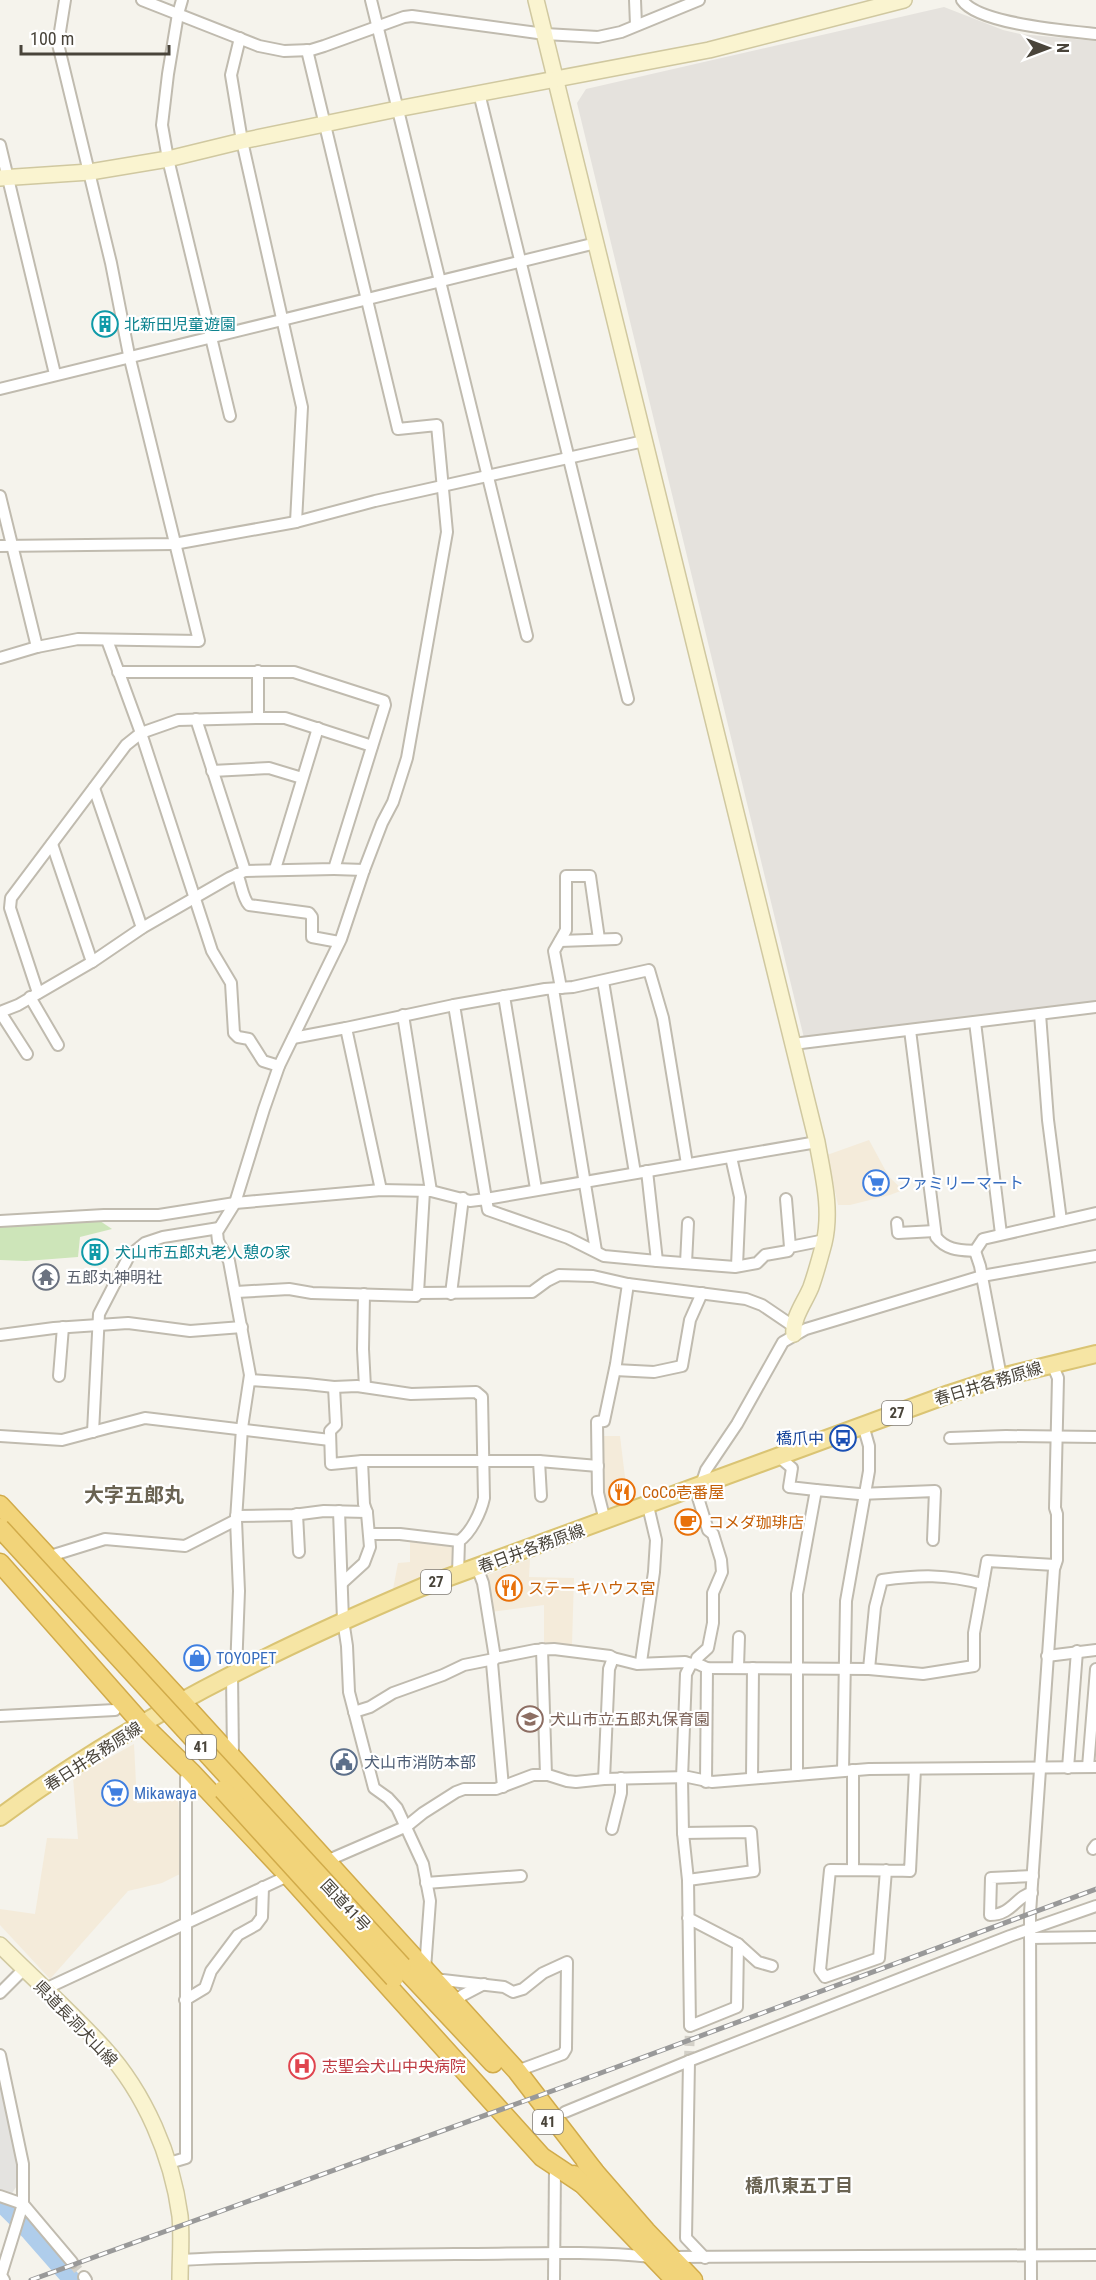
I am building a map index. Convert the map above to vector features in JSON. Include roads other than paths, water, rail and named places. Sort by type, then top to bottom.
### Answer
[{"type":"highway","points":[[0,1505],[517,2071],[587,2177]]},
{"type":"highway","name":"国道41号","points":[[0,1528],[398,1972]]},
{"type":"highway","name":"国道41号","points":[[0,1545],[587,2177],[646,2231],[675,2280]]},
{"type":"highway","points":[[0,1563],[142,1724],[191,1772],[288,1875],[542,2157],[555,2166],[587,2177]]},
{"type":"highway","name":"国道41号","points":[[663,2257],[693,2280]]},
{"type":"main road","name":"春日井各務原線","points":[[0,1817],[95,1752],[181,1701],[234,1672],[343,1620],[422,1587],[648,1506],[863,1425],[1001,1377],[1096,1354]]},
{"type":"street","points":[[0,658],[37,647],[78,639],[199,641],[129,355],[90,172],[58,44],[65,0]]},
{"type":"street","points":[[142,0],[272,50],[307,50],[324,46],[412,16],[545,34],[598,37],[621,32],[697,0]]},
{"type":"street","points":[[182,0],[162,124],[168,159],[230,416]]},
{"type":"street","points":[[371,0],[438,281],[527,636]]},
{"type":"street","points":[[536,0],[794,1044],[817,1142],[826,1194],[828,1218],[825,1240],[794,1330],[783,1342],[737,1424],[705,1470],[698,1487],[708,1530],[713,1534],[721,1560],[722,1572],[713,1593],[713,1623],[708,1648],[697,1658],[706,1782]]},
{"type":"street","points":[[635,0],[636,25]]},
{"type":"street","points":[[4,177],[90,172],[168,159],[242,141],[397,109],[709,50],[882,2],[904,0]]},
{"type":"street","points":[[963,0],[972,10],[1021,25],[1096,34]]},
{"type":"street","points":[[240,38],[231,75],[242,141],[303,407],[296,522]]},
{"type":"street","points":[[233,1760],[234,1672],[239,1591],[236,1518],[242,1428],[250,1375],[229,1261],[218,1241],[217,1232],[235,1203],[279,1066],[339,942],[382,822],[393,802],[407,758],[447,532],[437,425],[398,429],[307,50]]},
{"type":"street","points":[[479,93],[628,699]]},
{"type":"street","points":[[0,145],[4,177],[55,374]]},
{"type":"street","points":[[0,388],[596,243]]},
{"type":"street","points":[[0,546],[174,544],[296,522],[443,485],[644,441]]},
{"type":"street","points":[[0,496],[37,647]]},
{"type":"street","points":[[107,640],[141,733],[212,951],[231,983],[234,1033],[238,1037],[249,1039],[263,1061],[279,1066]]},
{"type":"street","points":[[258,671],[258,718]]},
{"type":"street","points":[[118,672],[294,672],[384,701],[385,705],[334,869]]},
{"type":"street","points":[[58,1045],[34,995],[9,908],[14,892],[126,745],[141,733],[165,723],[196,719],[285,718],[372,746]]},
{"type":"street","points":[[196,719],[241,873],[244,899],[249,905],[309,913],[312,917],[312,937],[339,942]]},
{"type":"street","points":[[275,869],[318,728]]},
{"type":"street","points":[[212,771],[269,768],[303,778]]},
{"type":"street","points":[[94,788],[142,928]]},
{"type":"street","points":[[52,844],[92,962]]},
{"type":"street","points":[[27,1054],[0,1012],[92,962],[142,928],[194,898],[241,873],[275,869],[364,870]]},
{"type":"street","points":[[596,1251],[557,989],[554,951],[566,930],[566,876],[590,876],[599,939]]},
{"type":"street","points":[[560,940],[616,939]]},
{"type":"street","points":[[293,1038],[454,1005],[603,981],[649,970],[663,1018],[687,1164]]},
{"type":"street","points":[[603,981],[635,1173]]},
{"type":"street","points":[[504,996],[536,1189]]},
{"type":"street","points":[[454,1005],[489,1210],[568,1238],[604,1256],[614,1258],[737,1266],[757,1263],[765,1255],[788,1251],[790,1247],[825,1240]]},
{"type":"street","points":[[794,1044],[1096,1007]]},
{"type":"street","points":[[1040,1014],[1048,1120],[1061,1221]]},
{"type":"street","points":[[403,1015],[428,1191],[417,1293]]},
{"type":"street","points":[[975,1022],[1001,1234]]},
{"type":"street","points":[[346,1028],[362,1093],[381,1190]]},
{"type":"street","points":[[910,1030],[936,1237],[941,1244],[949,1248],[975,1251]]},
{"type":"street","points":[[0,1221],[94,1215],[159,1215],[235,1203],[381,1190],[428,1191],[470,1201],[817,1142]]},
{"type":"street","points":[[731,1157],[740,1197],[737,1266]]},
{"type":"street","points":[[647,1171],[657,1261]]},
{"type":"street","points":[[451,1294],[463,1198]]},
{"type":"street","points":[[786,1199],[790,1247]]},
{"type":"street","points":[[1001,1377],[982,1276],[975,1251],[983,1239],[1096,1214]]},
{"type":"street","points":[[686,1263],[688,1223]]},
{"type":"street","points":[[897,1223],[898,1233],[935,1231]]},
{"type":"street","points":[[93,1432],[99,1314],[129,1256],[137,1248],[163,1237],[219,1228]]},
{"type":"street","points":[[794,1330],[982,1276],[1096,1256]]},
{"type":"street","points":[[236,1292],[289,1289],[312,1293],[416,1296],[417,1293],[532,1292],[559,1275],[593,1276],[628,1284],[756,1301],[794,1330]]},
{"type":"street","points":[[605,1521],[598,1493],[597,1422],[604,1421],[615,1370],[628,1284]]},
{"type":"street","points":[[615,1370],[654,1372],[682,1366],[690,1320],[702,1293]]},
{"type":"street","points":[[364,1294],[365,1388]]},
{"type":"street","points":[[0,1335],[63,1327],[128,1323],[190,1330],[242,1327]]},
{"type":"street","points":[[59,1376],[63,1327]]},
{"type":"street","points":[[1030,2280],[1030,1934],[1057,1514],[1055,1509],[1058,1378],[1052,1364]]},
{"type":"street","points":[[250,1380],[334,1388],[365,1388],[411,1394],[476,1392],[482,1397],[482,1506],[464,1537],[459,1540],[400,1534],[370,1534]]},
{"type":"street","points":[[334,1388],[336,1425],[330,1431],[331,1464],[362,1461],[539,1461],[598,1466]]},
{"type":"street","points":[[0,1436],[62,1440],[145,1418],[330,1440]]},
{"type":"street","points":[[853,1870],[845,1668],[846,1601],[870,1456],[863,1425]]},
{"type":"street","points":[[950,1438],[1096,1437]]},
{"type":"street","points":[[779,1457],[792,1468],[789,1487],[865,1494],[935,1491],[933,1540]]},
{"type":"street","points":[[342,1583],[364,1563],[368,1556],[370,1534],[364,1504],[362,1461]]},
{"type":"street","points":[[539,1461],[541,1496]]},
{"type":"street","points":[[797,1775],[797,1594],[816,1490]]},
{"type":"street","points":[[641,1662],[654,1572],[656,1540],[648,1506]]},
{"type":"street","points":[[47,1557],[105,1539],[185,1546],[236,1518],[339,1511],[367,1512]]},
{"type":"street","points":[[339,1511],[343,1620],[347,1646],[349,1692],[374,1788],[394,1803],[407,1826],[423,1864],[430,1902],[429,1974],[504,1987],[513,1992],[523,1989],[543,1973],[567,1962],[566,2049],[563,2054],[517,2071]]},
{"type":"street","points":[[297,1514],[298,1552]]},
{"type":"street","points":[[458,1574],[459,1540]]},
{"type":"street","points":[[354,1712],[370,1707],[393,1693],[464,1665],[542,1650],[570,1650],[637,1664],[641,1662],[685,1662],[698,1665],[753,1668],[845,1668],[923,1674],[974,1666],[974,1633],[987,1560],[1055,1565]]},
{"type":"street","points":[[477,1567],[483,1583],[494,1658],[492,1663],[502,1787]]},
{"type":"street","points":[[869,1669],[875,1607],[882,1580],[929,1575],[960,1578],[983,1584]]},
{"type":"street","points":[[738,1667],[739,1637]]},
{"type":"street","points":[[542,1650],[546,1775]]},
{"type":"street","points":[[1047,1656],[1096,1650]]},
{"type":"street","points":[[1068,1768],[1077,1651]]},
{"type":"street","points":[[604,1779],[609,1670],[613,1658]]},
{"type":"street","points":[[698,1665],[686,1674],[682,1778],[683,1833],[688,1880],[690,2026],[737,2007],[738,1944]]},
{"type":"street","points":[[752,1778],[753,1668]]},
{"type":"street","points":[[45,1989],[288,1875],[407,1826],[456,1792],[502,1787],[533,1774],[576,1782],[621,1778],[682,1778],[706,1782],[848,1770],[1092,1767],[1096,1669]]},
{"type":"street","points":[[0,1716],[116,1710]]},
{"type":"street","points":[[886,1870],[879,1958],[825,1977],[820,1970],[830,1870],[886,1870],[910,1871],[915,1769]]},
{"type":"street","points":[[169,2163],[186,2158],[186,1778],[191,1772]]},
{"type":"street","points":[[612,1829],[621,1793],[621,1778]]},
{"type":"street","points":[[683,1833],[751,1832],[754,1871],[688,1880]]},
{"type":"street","points":[[426,1883],[521,1876]]},
{"type":"street","points":[[1032,1893],[1028,1893],[1011,1908],[996,1915],[990,1915],[991,1878],[1033,1876]]},
{"type":"street","points":[[185,2000],[206,1988],[211,1971],[238,1935],[256,1925],[262,1917],[263,1887]]},
{"type":"street","points":[[1030,1934],[1096,1906]]},
{"type":"street","points":[[688,1918],[738,1944],[758,1962],[772,1966]]},
{"type":"street","points":[[565,2112],[689,2061],[1010,1936],[1030,1934],[1096,1937]]},
{"type":"street","name":"県道長洞犬山線","points":[[0,1945],[105,2049],[129,2081],[152,2122],[169,2163],[180,2217],[180,2280]]},
{"type":"street","points":[[0,1993],[24,1969]]},
{"type":"street","points":[[454,2002],[484,1984]]},
{"type":"street","points":[[0,2055],[22,2164],[22,2204],[2,2277]]},
{"type":"street","points":[[689,2061],[686,2238],[705,2258]]},
{"type":"street","points":[[554,2280],[555,2166]]},
{"type":"street","points":[[0,2196],[22,2204],[72,2262]]},
{"type":"street","points":[[180,2260],[264,2256],[554,2253],[705,2258],[1096,2255]]},
{"type":"waterway","points":[[0,2202],[72,2280]]},
{"type":"tunnel","points":[[689,2061],[690,2026]]},
{"type":"tunnel","points":[[72,2262],[84,2277]]},
{"type":"railway","points":[[31,2280],[563,2087],[1096,1889]]},
{"type":"place","name":"北新田児童遊園","points":[[105,324]]},
{"type":"place","name":"ファミリーマート","points":[[876,1183]]},
{"type":"place","name":"犬山市五郎丸老人憩の家","points":[[95,1252]]},
{"type":"place","name":"五郎丸神明社","points":[[46,1277]]},
{"type":"place","name":"橋爪中","points":[[843,1438]]},
{"type":"place","name":"CoCo壱番屋","points":[[622,1492]]},
{"type":"place","name":"コメダ珈琲店","points":[[688,1522]]},
{"type":"place","name":"ステーキハウス宮","points":[[509,1588]]},
{"type":"place","name":"TOYOPET","points":[[197,1658]]},
{"type":"place","name":"犬山市立五郎丸保育園","points":[[530,1719]]},
{"type":"place","name":"犬山市消防本部","points":[[344,1762]]},
{"type":"place","name":"Mikawaya","points":[[115,1793]]},
{"type":"place","name":"志聖会犬山中央病院","points":[[302,2066]]},
{"type":"district","name":"大字五郎丸","points":[[134,1495]]},
{"type":"district","name":"橋爪東五丁目","points":[[799,2186]]}]
